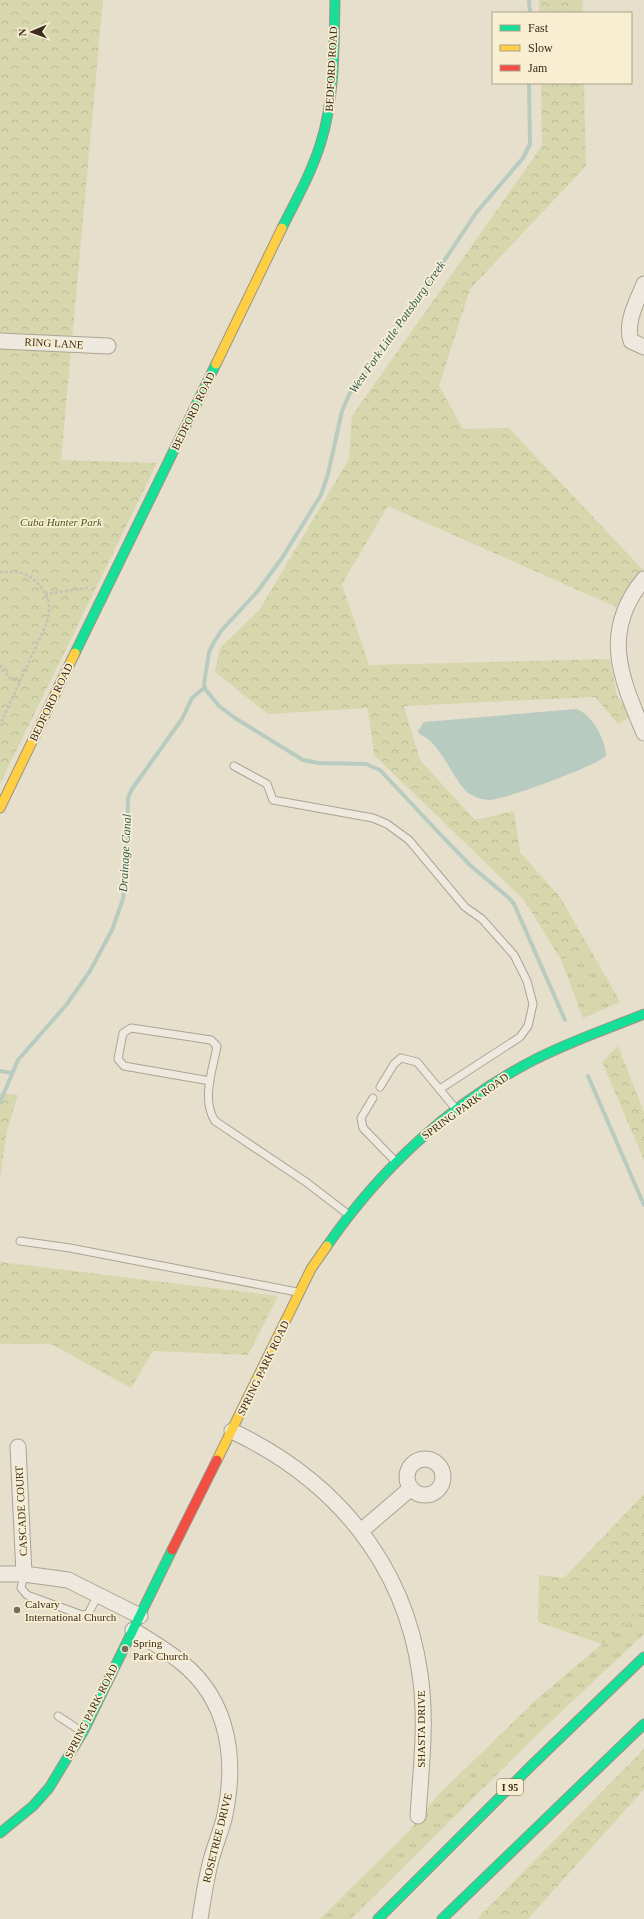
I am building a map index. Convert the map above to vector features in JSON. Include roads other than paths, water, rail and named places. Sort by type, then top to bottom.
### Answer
[{"type":"main road","name":"BEDFORD ROAD","points":[[0,808],[315,160],[323,140],[330,103],[335,0]]},
{"type":"main road","name":"SPRING PARK ROAD","points":[[0,1833],[33,1806],[50,1788],[83,1732],[299,1292],[315,1262],[349,1215],[395,1161],[425,1133],[506,1075],[533,1061],[644,1014]]},
{"type":"main road","name":"I 95","points":[[378,1919],[532,1765],[644,1657]]},
{"type":"main road","points":[[442,1919],[644,1724]]},
{"type":"street","points":[[637,344],[628,332],[630,321],[644,284]]},
{"type":"street","name":"RING LANE","points":[[0,340],[108,346]]},
{"type":"street","points":[[644,579],[636,588],[622,620],[618,639],[618,656],[621,674],[627,692],[644,733]]},
{"type":"street","name":"SHASTA DRIVE","points":[[232,1431],[293,1467],[326,1492],[361,1531],[389,1576],[407,1617],[415,1645],[421,1675],[423,1746],[418,1816]]},
{"type":"street","name":"CASCADE COURT","points":[[18,1447],[24,1574]]},
{"type":"street","points":[[361,1531],[410,1489]]},
{"type":"street","points":[[0,1574],[24,1574],[68,1580],[140,1616]]},
{"type":"street","name":"ROSETREE DRIVE","points":[[133,1630],[181,1662],[202,1683],[217,1704],[227,1734],[230,1761],[229,1792],[205,1888],[200,1919]]},
{"type":"lane","points":[[234,766],[267,784],[273,800],[373,818],[387,824],[409,840],[465,907],[482,918],[514,955],[527,981],[533,1004],[528,1026],[520,1037],[440,1089]]},
{"type":"lane","points":[[210,1082],[124,1066],[118,1059],[123,1033],[131,1028],[211,1040],[217,1046],[208,1101],[210,1113],[215,1121],[306,1182],[349,1215]]},
{"type":"lane","points":[[380,1087],[394,1064],[401,1058],[417,1062],[456,1110]]},
{"type":"lane","points":[[374,1098],[361,1118],[363,1128],[395,1161]]},
{"type":"lane","points":[[20,1241],[70,1248],[299,1292]]},
{"type":"lane","points":[[24,1574],[21,1588],[27,1595],[82,1615],[88,1614],[98,1595]]},
{"type":"lane","points":[[58,1716],[83,1732]]},
{"type":"waterway","name":"West Fork Little Pottsburg Creek","points":[[529,0],[530,12]]},
{"type":"waterway","name":"West Fork Little Pottsburg Creek","points":[[529,84],[530,144],[523,158],[476,213],[402,324],[350,393],[342,411],[328,474],[321,495],[282,558],[257,592],[221,631],[214,642],[209,652],[204,684],[205,689],[219,706],[235,718],[303,760],[318,763],[366,764],[380,770],[471,866],[514,904],[565,1020]]},
{"type":"waterway","name":"Drainage Canal","points":[[0,1102],[18,1060],[67,1004],[90,971],[112,930],[123,899],[127,867],[128,798],[132,789],[182,719],[192,698],[205,687]]},
{"type":"waterway","points":[[0,1071],[12,1073]]},
{"type":"waterway","name":"West Fork Little Pottsburg Creek","points":[[588,1076],[644,1205]]},
{"type":"place","name":"Calvary International Church","points":[[17,1610]]},
{"type":"place","name":"Spring Park Church","points":[[125,1649]]},
{"type":"park label","name":"Cuba Hunter Park","points":[[61,522]]}]
